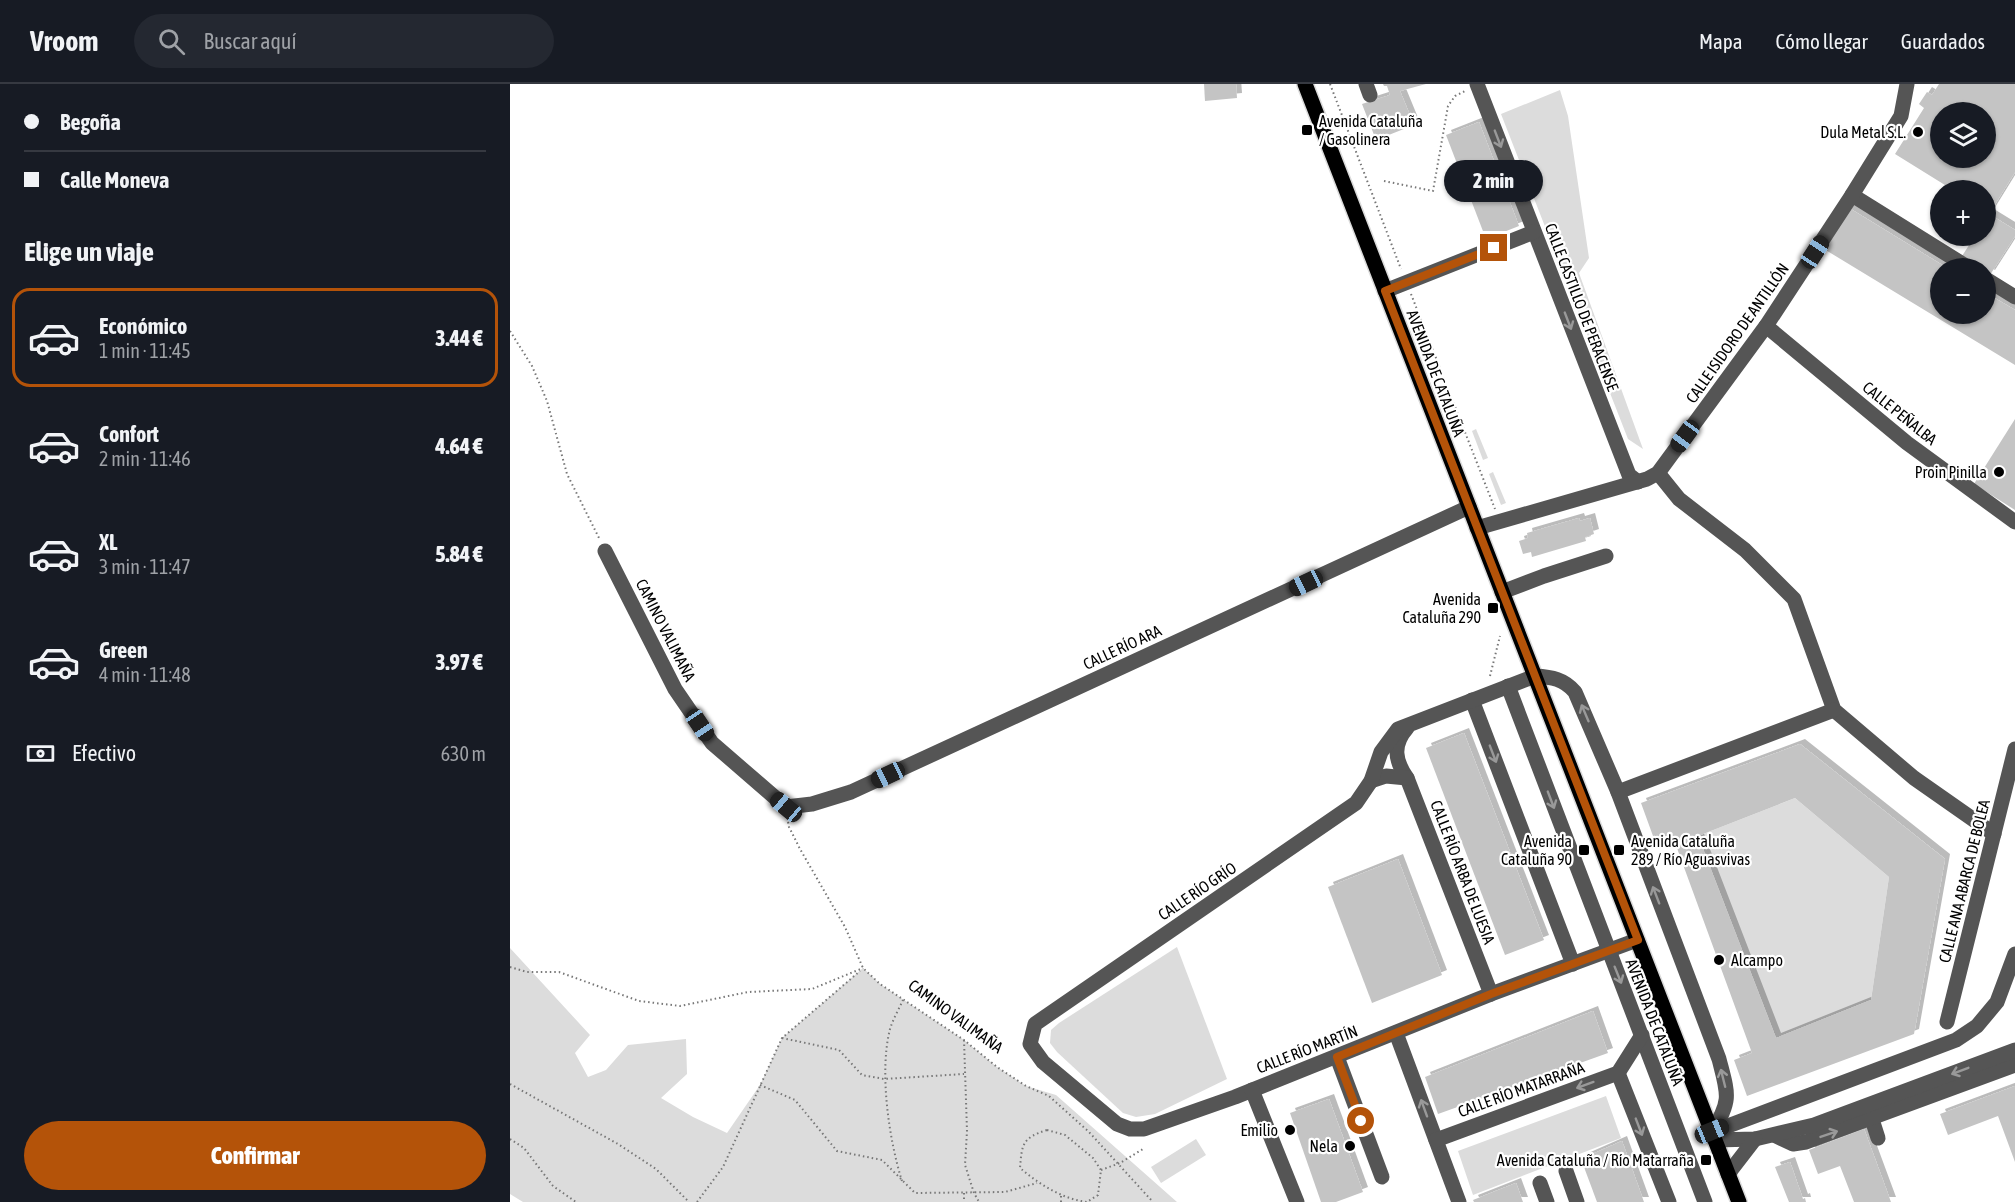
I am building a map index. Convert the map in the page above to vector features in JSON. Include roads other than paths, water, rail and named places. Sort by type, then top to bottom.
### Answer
[{"type":"main road","name":"AVENIDA DE CATALUÑA","points":[[1305,84],[1738,1202]]},
{"type":"street","name":"CALLE ISIDORO DE ANTILLÓN","points":[[1658,473],[1766,327],[1852,195],[1901,116],[1907,84]]},
{"type":"street","name":"CALLE CASTILLO DE PERACENSE","points":[[1475,86],[1631,481]]},
{"type":"street","points":[[1852,195],[1953,258]]},
{"type":"street","points":[[1385,291],[1534,232]]},
{"type":"street","points":[[1996,285],[2015,297]]},
{"type":"street","name":"CALLE PEÑALBA","points":[[1766,327],[1907,443],[2015,522]]},
{"type":"street","points":[[1478,528],[1658,473],[1679,499],[1745,550],[1794,599],[1834,710],[1914,778],[1994,834]]},
{"type":"street","name":"CALLE RÍO ARA","points":[[786,807],[812,804],[851,792],[1469,507]]},
{"type":"street","name":"CAMINO VALIMAÑA","points":[[605,551],[675,689],[712,743],[786,807]]},
{"type":"street","points":[[1502,592],[1606,556]]},
{"type":"street","points":[[1535,676],[1559,679],[1575,692],[1618,792],[1723,1076],[1728,1098],[1714,1136]]},
{"type":"street","name":"CALLE RÍO GRÍO","points":[[1035,1024],[1356,803],[1373,775],[1381,752],[1393,733],[1535,676]]},
{"type":"street","name":"AVENIDA DE CATALUÑA","points":[[1508,686],[1705,1202]]},
{"type":"street","points":[[1473,700],[1573,964]]},
{"type":"street","points":[[1618,792],[1834,710]]},
{"type":"street","name":"CALLE RÍO ARBA DE LUESIA","points":[[1411,724],[1403,733],[1398,744],[1402,772],[1491,994]]},
{"type":"street","name":"CALLE ANA ABARCA DE BOLEA","points":[[1947,1022],[2015,749]]},
{"type":"street","points":[[1373,775],[1381,766],[1402,772]]},
{"type":"street","name":"CALLE RÍO MARTÍN","points":[[1035,1024],[1030,1044],[1043,1062],[1107,1116],[1124,1127],[1137,1130],[1252,1090],[1491,994],[1638,940]]},
{"type":"street","points":[[1714,1136],[1956,1040],[1977,1026],[1996,1002],[2015,954]]},
{"type":"street","points":[[1396,1033],[1459,1202]]},
{"type":"street","points":[[1642,1035],[1618,1073],[1668,1202]]},
{"type":"street","points":[[1714,1136],[1755,1139],[1774,1135],[1793,1144],[1806,1142],[1869,1112],[2015,1050]]},
{"type":"street","points":[[1337,1057],[1382,1177]]},
{"type":"street","points":[[1869,1112],[2015,1065]]},
{"type":"street","name":"CALLE RÍO MATARRAÑA","points":[[1436,1140],[1618,1073]]},
{"type":"street","points":[[1252,1090],[1297,1202]]},
{"type":"street","points":[[1869,1112],[1878,1138]]},
{"type":"street","points":[[1728,1174],[1755,1139]]},
{"type":"street","points":[[1566,1172],[1577,1202]]},
{"type":"street","points":[[1540,1183],[1546,1202]]},
{"type":"place","name":"Avenida Cataluña / Gasolinera","points":[[1307,130]]},
{"type":"place","name":"Dula Metal S.L.","points":[[1918,132]]},
{"type":"place","name":"Proin Pinilla","points":[[1999,472]]},
{"type":"place","name":"Avenida Cataluña 290","points":[[1493,608]]},
{"type":"place","name":"Avenida Cataluña 90","points":[[1584,850]]},
{"type":"place","name":"Avenida Cataluña 289 / Río Aguasvivas","points":[[1619,850]]},
{"type":"place","name":"Alcampo","points":[[1719,960]]},
{"type":"place","name":"Emilio","points":[[1290,1130]]},
{"type":"place","name":"Nela","points":[[1350,1146]]},
{"type":"place","name":"Avenida Cataluña / Río Matarraña","points":[[1706,1160]]}]
